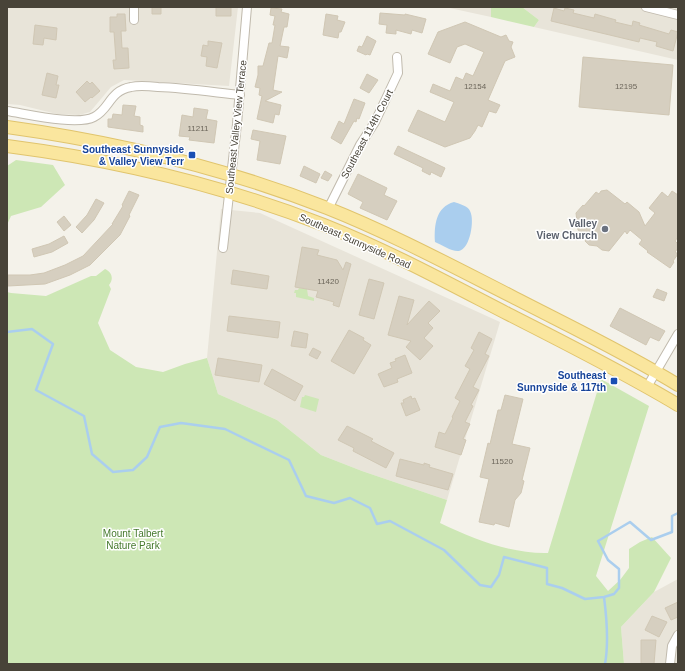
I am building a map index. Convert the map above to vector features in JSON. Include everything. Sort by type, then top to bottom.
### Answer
[{"type":"main road","name":"Southeast Sunnyside Road","points":[[7,127],[78,138],[165,157],[276,189],[376,229],[611,347],[678,385]]},
{"type":"main road","name":"Southeast Sunnyside Road","points":[[7,146],[113,163],[172,177],[229,192],[299,216],[376,248],[608,365],[678,405]]},
{"type":"street","points":[[134,7],[134,20]]},
{"type":"street","name":"Southeast Valley View Terrace","points":[[223,248],[248,7]]},
{"type":"street","points":[[646,7],[659,8],[678,15]]},
{"type":"street","name":"Southeast 114th Court","points":[[328,209],[360,145],[375,122],[398,73],[397,57]]},
{"type":"street","points":[[7,111],[70,121],[83,120],[94,117],[114,95],[122,89],[132,86],[166,87],[240,94]]},
{"type":"street","points":[[647,387],[678,334]]},
{"type":"street","points":[[670,664],[672,646],[678,635]]},
{"type":"shaded area","points":[[7,7],[238,7],[229,86],[124,80],[111,87],[90,112],[79,115],[57,114],[20,105],[7,104]]},
{"type":"shaded area","points":[[445,7],[491,7],[491,17]]},
{"type":"shaded area","points":[[522,7],[678,7],[678,60],[534,27],[539,20]]},
{"type":"shaded area","points":[[221,209],[260,213],[500,322],[447,500],[362,471],[321,455],[277,420],[218,394],[207,358]]},
{"type":"shaded area","points":[[678,579],[678,664],[624,664],[621,627],[654,592]]},
{"type":"green space","points":[[491,7],[522,7],[539,20],[534,27],[491,17]]},
{"type":"green space","points":[[16,160],[53,165],[65,185],[41,207],[11,216],[7,225],[7,166]]},
{"type":"green space","name":"Mount Talbert Nature Park","points":[[105,269],[112,276],[109,285],[111,289],[98,323],[110,350],[136,367],[163,372],[207,358],[218,394],[277,420],[321,455],[362,471],[447,500],[440,523],[479,540],[506,548],[534,553],[548,553],[601,379],[649,406],[596,576],[608,591],[620,580],[629,568],[629,549],[652,537],[671,558],[654,592],[621,627],[624,664],[7,664],[7,292],[46,296],[91,276],[96,276]]},
{"type":"green space","points":[[299,288],[307,289],[308,296],[314,298],[314,301],[296,297],[296,293],[294,293],[295,290],[298,290]]},
{"type":"green space","points":[[305,395],[319,399],[316,412],[300,407],[302,397]]},
{"type":"water","points":[[454,202],[468,208],[472,221],[469,240],[463,249],[459,251],[450,249],[435,242],[437,218],[443,208]]},
{"type":"building","points":[[152,7],[161,7],[161,14],[152,14]]},
{"type":"building","points":[[216,7],[231,7],[231,16],[216,16]]},
{"type":"building","points":[[271,8],[282,9],[281,12],[289,14],[287,27],[284,27],[280,46],[289,47],[287,58],[278,56],[273,90],[282,92],[265,101],[281,105],[279,115],[275,114],[273,123],[257,119],[262,96],[259,95],[260,88],[255,87],[258,75],[258,66],[263,66],[269,43],[272,43],[275,16],[270,15]]},
{"type":"building","points":[[554,8],[564,11],[565,8],[574,10],[573,13],[594,18],[595,14],[616,20],[615,22],[632,26],[633,21],[640,23],[639,25],[669,34],[671,30],[678,32],[673,51],[656,46],[657,42],[640,38],[639,42],[551,21]]},
{"type":"building","points":[[380,13],[405,14],[426,19],[422,33],[412,30],[411,34],[396,30],[396,34],[386,33],[387,25],[379,24]]},
{"type":"building","points":[[117,14],[125,14],[126,31],[121,31],[122,48],[128,48],[129,68],[114,69],[113,60],[116,60],[114,32],[110,32],[110,17],[117,17]]},
{"type":"building","points":[[326,14],[338,16],[337,20],[345,22],[341,32],[339,32],[338,38],[323,35]]},
{"type":"building","points":[[465,22],[501,37],[506,35],[509,41],[513,42],[511,47],[515,57],[505,61],[488,100],[500,105],[496,113],[489,111],[482,127],[478,125],[470,138],[445,147],[408,131],[418,110],[445,122],[454,102],[430,92],[433,84],[450,91],[456,77],[463,80],[466,73],[473,76],[484,52],[465,44],[457,47],[450,63],[428,54],[438,32]]},
{"type":"building","points":[[35,25],[57,28],[56,40],[44,38],[43,45],[33,44]]},
{"type":"building","points":[[367,36],[376,41],[370,55],[357,51],[359,46],[362,47]]},
{"type":"building","points":[[208,41],[222,43],[217,68],[206,66],[207,57],[201,56],[203,45],[208,46]]},
{"type":"building","points":[[583,57],[673,65],[669,115],[579,107]]},
{"type":"building","points":[[47,73],[58,76],[56,85],[59,85],[56,98],[42,95]]},
{"type":"building","points":[[367,74],[378,80],[369,93],[360,88]]},
{"type":"building","points":[[87,81],[90,84],[92,82],[100,91],[85,102],[76,92]]},
{"type":"building","points":[[354,99],[365,103],[359,119],[357,118],[356,122],[354,121],[341,144],[331,138],[339,121],[344,124]]},
{"type":"building","points":[[123,105],[136,106],[134,116],[140,117],[140,125],[143,126],[143,132],[108,127],[108,119],[112,119],[113,114],[122,115]]},
{"type":"building","points":[[194,108],[208,110],[206,119],[217,121],[214,143],[189,140],[190,137],[179,136],[182,115],[193,117]]},
{"type":"building","points":[[253,130],[286,136],[280,164],[257,160],[260,141],[251,139]]},
{"type":"building","points":[[398,146],[445,168],[441,177],[431,172],[430,175],[422,171],[423,168],[394,154]]},
{"type":"building","points":[[304,166],[320,174],[316,183],[300,176]]},
{"type":"building","points":[[325,171],[332,175],[328,181],[321,178]]},
{"type":"building","points":[[358,174],[387,188],[384,195],[397,201],[387,220],[360,208],[363,202],[348,194]]},
{"type":"building","name":"Valley View Church","points":[[607,190],[625,204],[627,202],[639,212],[645,226],[655,213],[649,208],[662,192],[668,197],[672,191],[678,195],[678,237],[675,241],[678,244],[678,248],[675,252],[678,254],[670,268],[647,252],[648,251],[639,244],[642,240],[630,230],[627,234],[625,231],[609,251],[602,250],[597,246],[589,245],[585,241],[587,237],[578,230],[576,213],[596,192],[599,194],[601,191]]},
{"type":"building","points":[[129,191],[139,195],[120,235],[90,265],[70,275],[45,284],[8,286],[8,275],[30,275],[44,273],[83,256],[113,224]]},
{"type":"building","points":[[96,199],[104,203],[94,220],[82,233],[76,227],[87,215]]},
{"type":"building","points":[[64,216],[71,225],[64,231],[57,222]]},
{"type":"building","points":[[64,236],[68,243],[52,252],[34,257],[32,249],[49,244]]},
{"type":"building","points":[[302,247],[319,250],[317,255],[337,260],[343,270],[346,262],[351,264],[339,307],[333,305],[334,302],[316,297],[318,291],[295,287]]},
{"type":"building","points":[[233,270],[269,276],[267,289],[231,284]]},
{"type":"building","points":[[369,279],[384,283],[374,319],[359,315]]},
{"type":"building","points":[[657,289],[667,293],[664,301],[653,297]]},
{"type":"building","points":[[399,296],[414,300],[407,325],[429,301],[440,311],[428,323],[433,328],[424,338],[433,346],[420,360],[406,347],[411,341],[388,335]]},
{"type":"building","points":[[620,308],[665,331],[659,341],[650,337],[646,345],[610,326]]},
{"type":"building","points":[[229,316],[280,322],[278,338],[227,331]]},
{"type":"building","points":[[349,330],[364,338],[363,340],[371,345],[354,374],[331,361]]},
{"type":"building","points":[[294,331],[308,334],[306,348],[291,346]]},
{"type":"building","points":[[479,332],[492,339],[485,354],[489,356],[473,387],[479,390],[471,405],[473,406],[465,422],[470,424],[463,439],[466,440],[461,455],[435,447],[439,432],[445,434],[460,401],[455,398],[470,369],[465,366],[474,350],[471,348]]},
{"type":"building","points":[[313,348],[321,352],[317,359],[309,355]]},
{"type":"building","points":[[405,355],[412,373],[397,379],[398,382],[384,387],[378,374],[392,368],[390,363]]},
{"type":"building","points":[[218,358],[262,365],[259,382],[215,375]]},
{"type":"building","points":[[272,369],[303,386],[295,401],[264,384]]},
{"type":"building","points":[[505,395],[523,399],[512,444],[530,448],[522,480],[524,481],[521,493],[515,500],[509,527],[495,523],[494,525],[479,522],[489,479],[480,477],[498,410],[501,410]]},
{"type":"building","points":[[411,396],[412,399],[415,398],[420,410],[406,416],[401,403],[404,403],[403,400]]},
{"type":"building","points":[[347,426],[373,439],[371,441],[394,453],[386,468],[353,451],[354,448],[338,440]]},
{"type":"building","points":[[400,459],[424,465],[424,463],[430,465],[429,467],[453,474],[448,490],[396,476]]},
{"type":"building","points":[[678,602],[678,617],[671,620],[665,608]]},
{"type":"building","points":[[652,616],[667,622],[659,637],[645,630]]},
{"type":"building","points":[[641,640],[656,640],[654,664],[641,664]]},
{"type":"waterway","points":[[7,332],[32,329],[53,344],[36,390],[84,416],[92,454],[113,472],[133,470],[147,457],[160,427],[181,423],[225,429],[289,460],[306,496],[334,503],[350,498],[370,508],[377,524],[390,521],[444,550],[480,585],[491,587],[499,575],[504,557],[547,568],[547,584],[562,588],[585,599],[604,597],[614,594],[619,588],[619,569],[608,560],[598,541],[630,522],[651,540],[672,532],[672,516],[678,513]]},
{"type":"waterway","points":[[604,597],[607,631],[605,664]]},
{"type":"place","name":"Southeast Sunnyside & Valley View Terr","points":[[192,155]]},
{"type":"place","name":"Valley View Church","points":[[605,229]]},
{"type":"place","name":"Southeast Sunnyside & 117th","points":[[614,381]]}]
